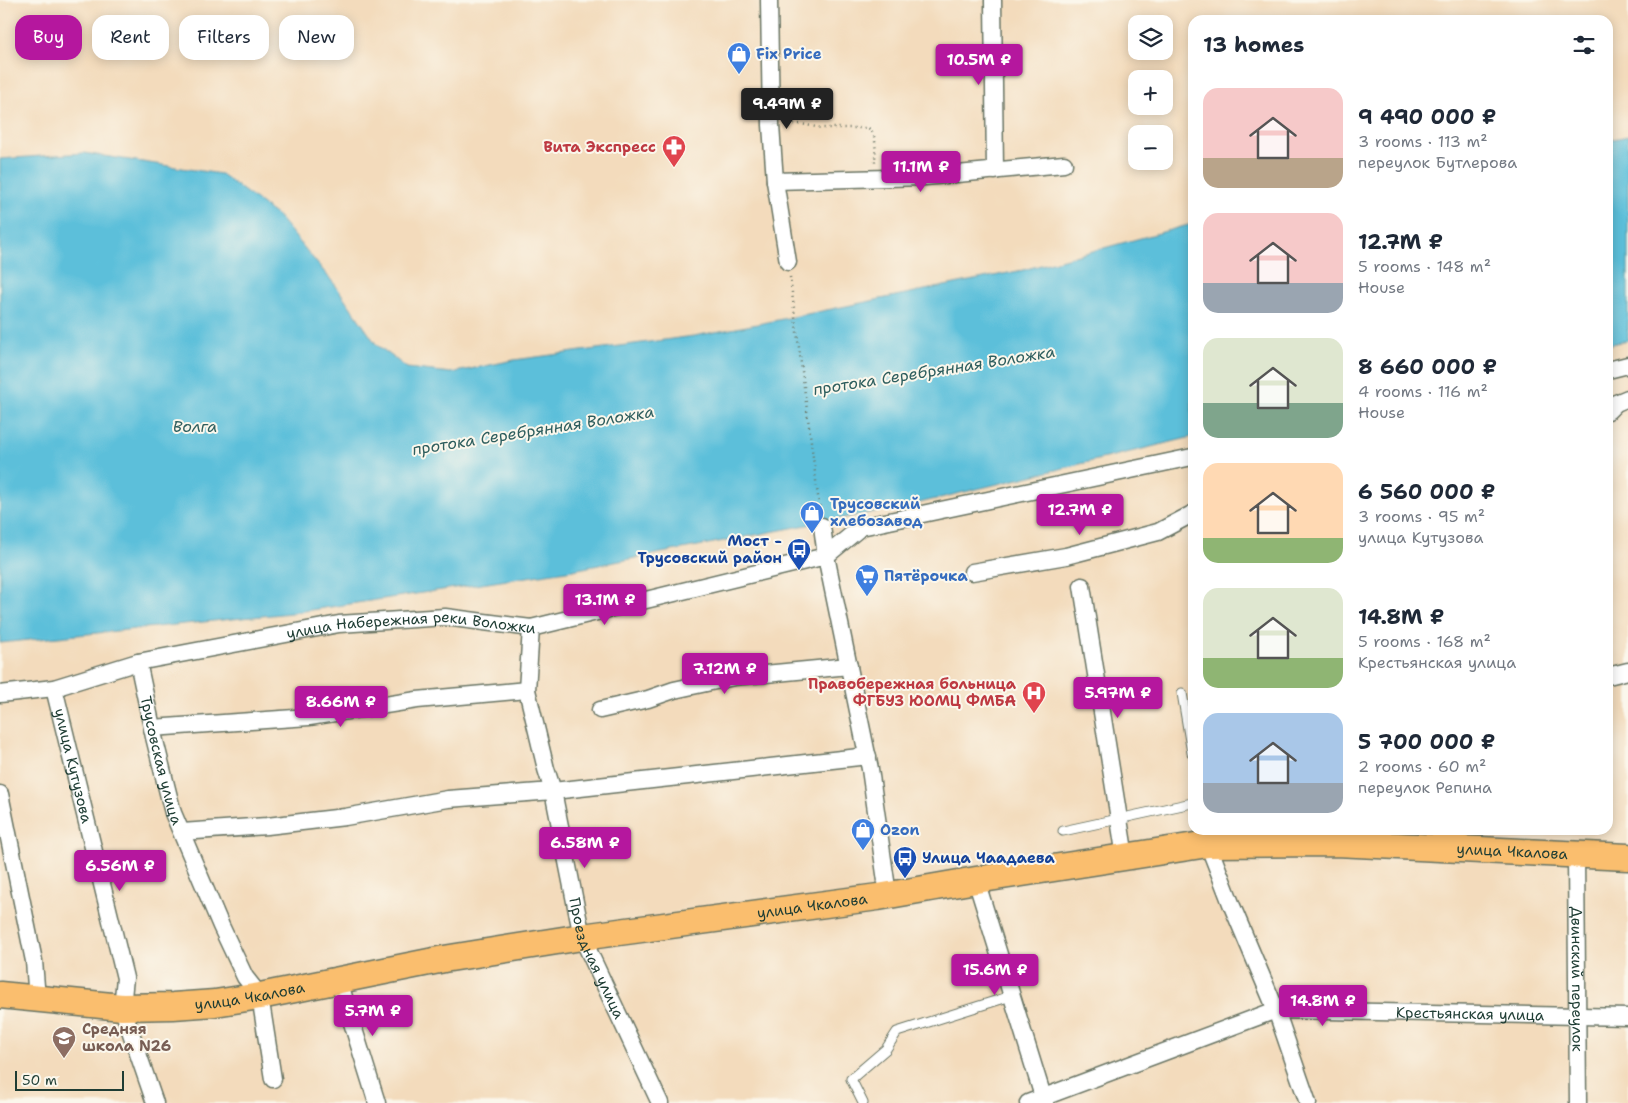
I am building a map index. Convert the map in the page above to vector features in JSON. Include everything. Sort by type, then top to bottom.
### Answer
[{"type":"main road","name":"улица Чкалова","points":[[0,995],[122,1007],[215,1003],[339,981],[444,959],[582,937],[888,895],[1208,844],[1336,843],[1628,857]]},
{"type":"street","points":[[769,0],[771,125],[775,181],[788,262]]},
{"type":"street","points":[[993,0],[995,171]]},
{"type":"street","points":[[775,181],[875,179],[995,171],[1064,164]]},
{"type":"street","points":[[1613,369],[1628,365]]},
{"type":"street","points":[[1613,406],[1628,398]]},
{"type":"street","name":"улица Набережная реки Воложки","points":[[0,694],[54,688],[138,662],[339,624],[445,617],[531,628],[826,556],[861,527],[1188,458]]},
{"type":"street","points":[[972,572],[1066,556],[1140,537],[1158,532],[1188,516]]},
{"type":"street","points":[[822,526],[826,556],[868,756],[888,895]]},
{"type":"street","points":[[1082,586],[1125,857]]},
{"type":"street","name":"Проездная улица","points":[[531,628],[527,690],[553,791],[582,937],[660,1103]]},
{"type":"street","name":"Трусовская улица","points":[[138,662],[152,728],[174,813],[221,926],[245,977],[260,996],[272,1079]]},
{"type":"street","points":[[600,710],[648,699],[674,690],[734,677],[849,666]]},
{"type":"street","points":[[1613,675],[1628,671]]},
{"type":"street","name":"улица Кутузова","points":[[54,688],[125,978],[122,1007],[156,1103]]},
{"type":"street","points":[[152,728],[310,717],[417,700],[527,690]]},
{"type":"street","points":[[182,832],[267,826],[335,818],[448,799],[553,791],[868,756]]},
{"type":"street","points":[[0,794],[3,817],[34,961],[36,999]]},
{"type":"street","points":[[1208,844],[1276,1010],[1308,1103]]},
{"type":"street","name":"Двинский переулок","points":[[1576,855],[1578,1103]]},
{"type":"street","points":[[976,880],[1044,1100]]},
{"type":"street","points":[[339,981],[377,1103]]},
{"type":"street","name":"Крестьянская улица","points":[[1028,1103],[1044,1100],[1276,1010],[1628,1017]]},
{"type":"lane","points":[[1182,693],[1188,729]]},
{"type":"lane","points":[[1063,831],[1188,804]]},
{"type":"lane","points":[[863,1103],[851,1079],[886,1049],[897,1032],[1011,996]]},
{"type":"path","points":[[771,125],[801,124],[821,128],[871,129],[874,134],[875,179]]},
{"type":"path","points":[[788,262],[822,526]]},
{"type":"water","points":[[1628,136],[1628,340],[1613,344],[1613,139]]},
{"type":"water","name":"Волга","points":[[84,153],[221,174],[278,216],[336,286],[376,344],[407,368],[451,373],[514,360],[694,336],[768,322],[1023,270],[1188,225],[1188,438],[911,505],[573,570],[291,613],[0,643],[0,159]]},
{"type":"place","name":"Fix Price","points":[[739,75]]},
{"type":"place","name":"Вита Экспресс","points":[[674,168]]},
{"type":"place","name":"Трусовский хлебозавод","points":[[812,534]]},
{"type":"place","name":"Мост - Трусовский район","points":[[799,571]]},
{"type":"place","name":"Пятёрочка","points":[[867,597]]},
{"type":"place","name":"Правобережная больница ФГБУЗ ЮОМЦ ФМБА","points":[[1034,714]]},
{"type":"place","name":"Ozon","points":[[863,851]]},
{"type":"place","name":"Улица Чаадаева","points":[[905,879]]},
{"type":"place","name":"Средняя школа N26","points":[[64,1059]]},
{"type":"water label","name":"протока Серебрянная Воложка","points":[[934,370]]},
{"type":"water label","name":"протока Серебрянная Воложка","points":[[533,430]]}]
